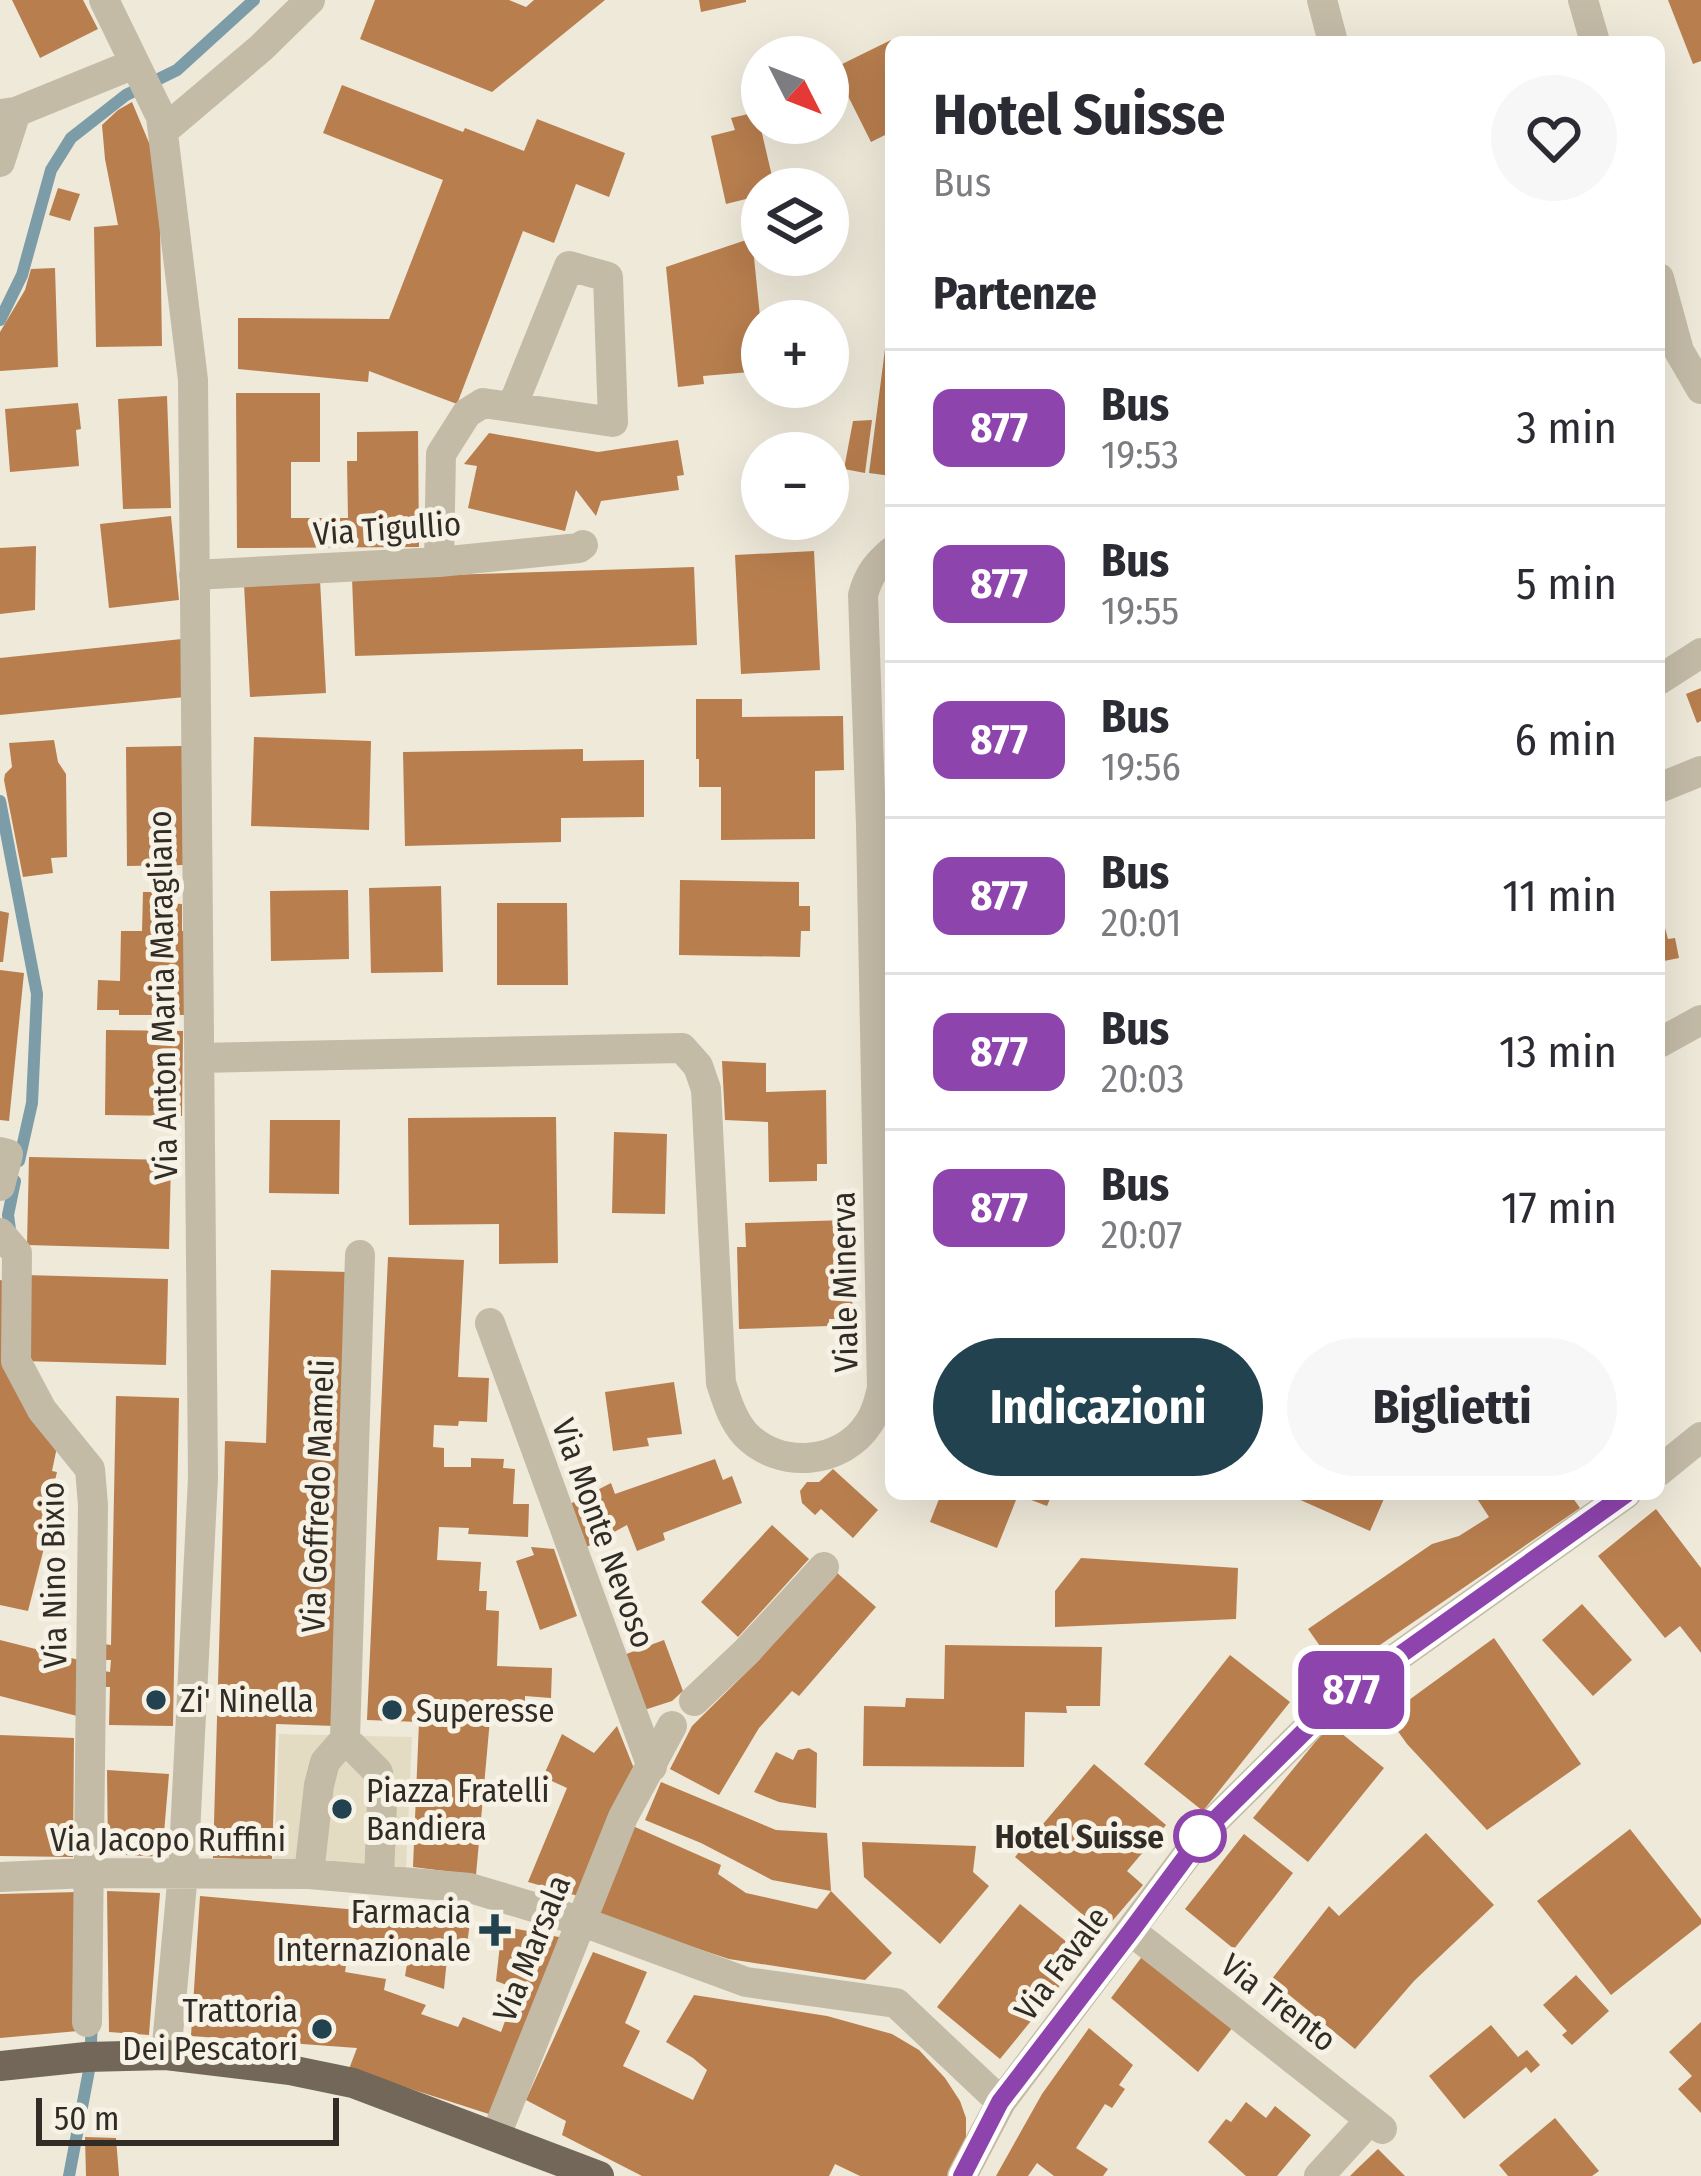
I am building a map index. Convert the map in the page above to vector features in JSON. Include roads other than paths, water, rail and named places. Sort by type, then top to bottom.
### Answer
[{"type":"main road","points":[[0,2066],[86,2056],[166,2055],[290,2070],[352,2084],[599,2176]]},
{"type":"street","points":[[104,0],[162,124],[261,48],[310,0]]},
{"type":"street","points":[[1322,0],[1331,36]]},
{"type":"street","points":[[1583,0],[1593,36]]},
{"type":"street","points":[[0,162],[8,113],[134,64]]},
{"type":"street","name":"Via Anton Maria Maragliano","points":[[162,124],[193,380],[202,1478],[183,1873],[166,2055]]},
{"type":"street","points":[[439,562],[440,454],[467,413],[483,403],[613,422],[608,278],[569,266],[512,407]]},
{"type":"street","points":[[1665,300],[1679,351],[1701,389]]},
{"type":"street","name":"Via Tigullio","points":[[194,575],[439,562],[583,545]]},
{"type":"street","name":"Viale Minerva","points":[[199,1058],[682,1048],[698,1066],[706,1090],[721,1383],[730,1413],[757,1445],[775,1454],[815,1458],[853,1441],[878,1408],[882,1388],[862,595],[868,578],[885,557]]},
{"type":"street","points":[[1665,676],[1701,653]]},
{"type":"street","points":[[1665,786],[1701,771]]},
{"type":"street","points":[[1665,1039],[1701,1020]]},
{"type":"street","points":[[0,1152],[8,1154],[0,1186]]},
{"type":"street","name":"Via Nino Bixio","points":[[0,1234],[17,1253],[16,1361],[41,1410],[90,1469],[87,2022]]},
{"type":"street","name":"Via Goffredo Mameli","points":[[345,1739],[360,1255]]},
{"type":"street","name":"Via Monte Nevoso","points":[[490,1323],[652,1767]]},
{"type":"street","points":[[1665,1466],[1701,1437]]},
{"type":"street","name":"Via Favale","points":[[962,2176],[1000,2102],[1208,1827],[1334,1702],[1618,1500]]},
{"type":"street","points":[[694,1701],[824,1568]]},
{"type":"street","name":"Via Marsala","points":[[496,2135],[623,1816],[672,1726]]},
{"type":"street","points":[[309,1874],[325,1762],[345,1739],[378,1772],[382,1803],[379,1878]]},
{"type":"street","name":"Via Jacopo Ruffini","points":[[0,1877],[309,1874],[470,1888],[580,1921],[746,1982],[896,2003],[1000,2102]]},
{"type":"street","name":"Via Trento","points":[[1131,1931],[1376,2125],[1319,2176]]},
{"type":"waterway","points":[[0,320],[22,275],[51,170],[71,138],[126,95],[177,70],[254,0]]},
{"type":"waterway","points":[[0,801],[37,994],[32,1103],[19,1161]]},
{"type":"waterway","points":[[11,1237],[8,1215],[15,1181]]},
{"type":"waterway","points":[[69,2176],[90,2065],[92,2020]]},
{"type":"place","name":"Zi' Ninella","points":[[156,1700]]},
{"type":"place","name":"Superesse","points":[[392,1710]]},
{"type":"place","name":"Piazza Fratelli Bandiera","points":[[342,1809]]},
{"type":"place","name":"Hotel Suisse","points":[[1200,1836]]},
{"type":"place","name":"Farmacia Internazionale","points":[[495,1930]]},
{"type":"place","name":"Trattoria Dei Pescatori","points":[[322,2029]]}]
